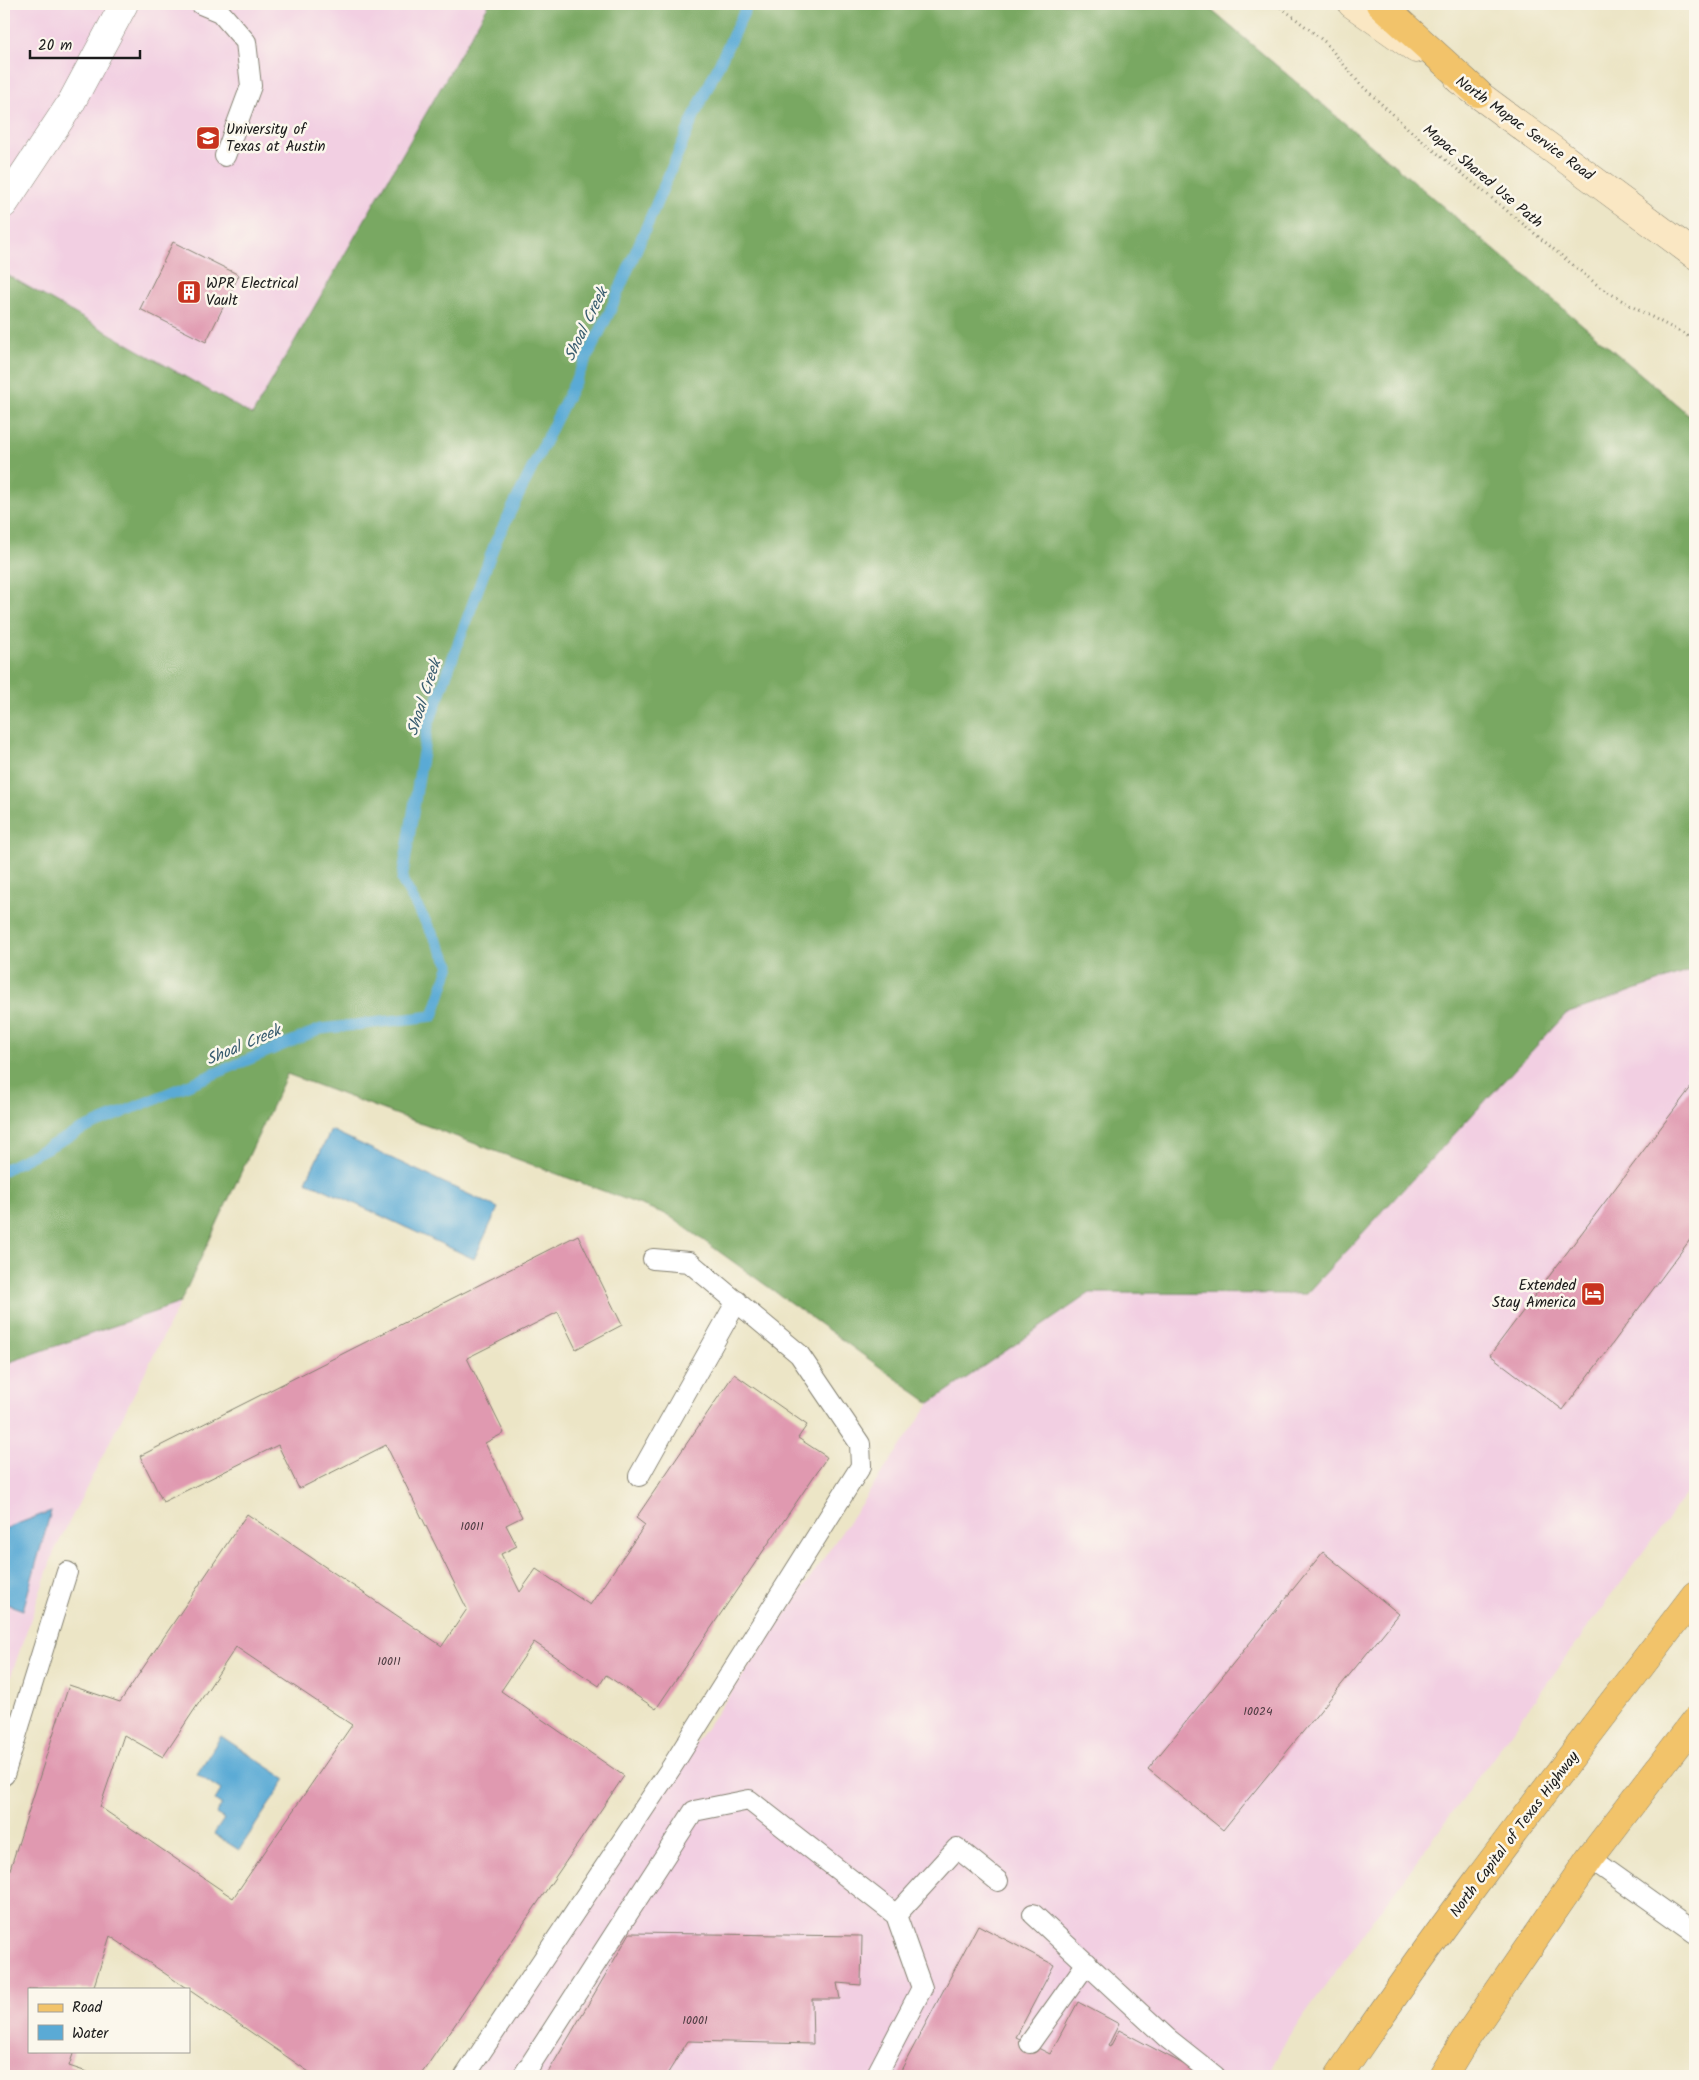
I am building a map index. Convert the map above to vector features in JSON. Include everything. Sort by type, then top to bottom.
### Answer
[{"type":"main road","name":"North Mopac Service Road","points":[[1352,4],[1478,93],[1695,255]]},
{"type":"main road","points":[[1380,4],[1478,93]]},
{"type":"main road","name":"North Capital of Texas Highway","points":[[1339,2076],[1389,2002],[1496,1856],[1695,1595]]},
{"type":"main road","points":[[1443,2076],[1463,2043],[1590,1858],[1695,1721]]},
{"type":"street","points":[[4,204],[71,103],[124,4]]},
{"type":"lane","points":[[201,4],[220,12],[246,42],[251,86],[225,156]]},
{"type":"lane","points":[[464,2076],[671,1768],[860,1466],[860,1444],[799,1354],[689,1262],[653,1259]]},
{"type":"lane","points":[[639,1476],[737,1302]]},
{"type":"lane","points":[[4,1775],[67,1572]]},
{"type":"lane","points":[[523,2076],[694,1811],[748,1800],[896,1915],[922,1988],[876,2076]]},
{"type":"lane","points":[[896,1915],[957,1848],[998,1881]]},
{"type":"lane","points":[[1590,1858],[1695,1933]]},
{"type":"lane","points":[[1033,1914],[1167,2038],[1215,2076]]},
{"type":"lane","points":[[1030,2043],[1087,1963]]},
{"type":"path","name":"Mopac Shared Use Path","points":[[1277,4],[1325,42],[1360,84],[1413,133],[1571,264],[1600,287],[1695,340]]},
{"type":"shaded area","name":"University of Texas at Austin","points":[[4,4],[489,4],[252,415],[4,273]]},
{"type":"shaded area","points":[[1695,969],[1695,1481],[1288,2037],[1267,2076],[461,2076],[754,1660],[930,1403],[1090,1293],[1306,1294],[1566,1014]]},
{"type":"shaded area","points":[[180,1303],[54,1552],[4,1696],[4,1364]]},
{"type":"green space","points":[[489,4],[1204,4],[1695,420],[1695,969],[1566,1014],[1306,1294],[1090,1293],[930,1403],[668,1215],[287,1074],[180,1303],[4,1364],[4,273],[252,415]]},
{"type":"water","points":[[331,1130],[498,1208],[474,1259],[306,1181]]},
{"type":"water","points":[[51,1511],[23,1610],[4,1603],[4,1529]]},
{"type":"water","points":[[221,1736],[286,1779],[239,1850],[214,1834],[224,1819],[216,1814],[222,1805],[215,1800],[221,1790],[197,1774]]},
{"type":"building","name":"WPR Electrical Vault","points":[[173,242],[239,275],[206,342],[140,309]]},
{"type":"building","name":"Extended Stay America","points":[[1695,1082],[1695,1233],[1563,1410],[1490,1355]]},
{"type":"building","points":[[578,1235],[622,1325],[576,1349],[558,1312],[467,1358],[504,1433],[485,1443],[522,1517],[506,1525],[517,1546],[501,1554],[520,1592],[536,1569],[590,1605],[645,1525],[636,1518],[734,1374],[807,1425],[798,1438],[827,1457],[656,1709],[606,1675],[599,1686],[534,1642],[501,1691],[624,1776],[420,2076],[315,2076],[190,1991],[190,1988],[186,1988],[110,1936],[93,1988],[28,1988],[28,2052],[74,2052],[69,2066],[99,2076],[4,2076],[4,1888],[69,1685],[120,1702],[247,1514],[442,1646],[467,1609],[386,1445],[299,1489],[278,1445],[163,1502],[140,1456]],"holes":[[[236,1647],[352,1725],[233,1898],[100,1807],[124,1735],[163,1757]]]},
{"type":"building","points":[[1323,1552],[1399,1614],[1223,1830],[1148,1769]]},
{"type":"building","points":[[978,1925],[1054,1965],[1016,2037],[1050,2054],[1078,2002],[1119,2024],[1108,2046],[1110,2047],[1119,2030],[1206,2076],[898,2076]]},
{"type":"building","points":[[630,1933],[862,1936],[861,1985],[837,1983],[840,1999],[812,1999],[813,2044],[688,2041],[666,2076],[546,2076]]},
{"type":"waterway","name":"Shoal Creek","points":[[4,1170],[83,1129],[321,1029],[433,1016],[450,965],[402,880],[427,728],[495,543],[610,311],[695,114],[748,4]]},
{"type":"place","name":"University of Texas at Austin","points":[[208,138]]},
{"type":"place","name":"WPR Electrical Vault","points":[[189,292]]},
{"type":"place","name":"Extended Stay America","points":[[1593,1294]]}]
